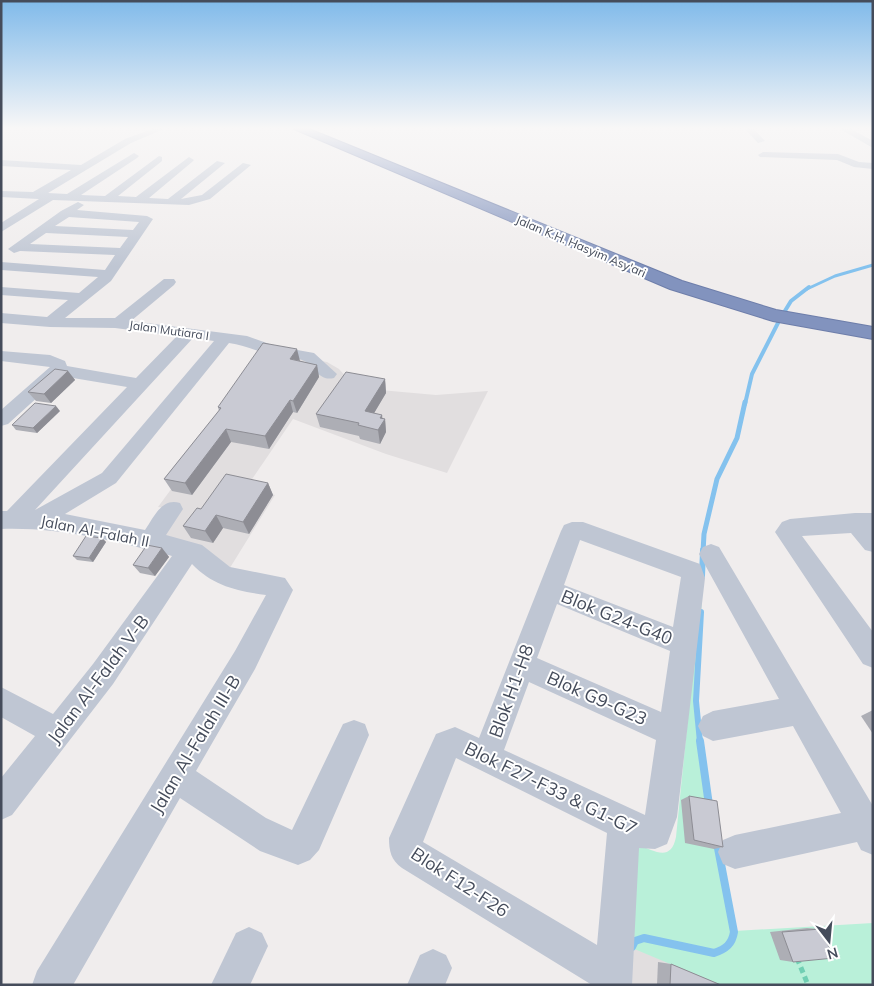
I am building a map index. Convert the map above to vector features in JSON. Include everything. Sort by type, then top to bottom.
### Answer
[{"type":"highway","name":"Jalan K.H. Hasyim Asy'ari","points":[[410,175],[663,280],[873,334]]},
{"type":"highway","name":"Jalan K.H. Hasyim Asy'ari","points":[[433,175],[657,266],[786,311],[873,319]]},
{"type":"street","points":[[35,196],[70,175]]},
{"type":"street","points":[[70,197],[104,175]]},
{"type":"street","points":[[107,200],[139,175]]},
{"type":"street","points":[[138,201],[170,175]]},
{"type":"street","points":[[170,203],[205,175]]},
{"type":"street","points":[[1,194],[189,203],[206,197],[233,175]]},
{"type":"street","points":[[44,179],[62,180]]},
{"type":"street","points":[[164,180],[195,183]]},
{"type":"street","points":[[1,207],[22,195]]},
{"type":"street","points":[[1,228],[52,196]]},
{"type":"street","points":[[1,257],[87,198]]},
{"type":"street","points":[[50,322],[109,274],[135,234],[144,225],[146,218],[66,214]]},
{"type":"street","points":[[42,229],[135,234]]},
{"type":"street","points":[[17,246],[124,252]]},
{"type":"street","points":[[1,266],[109,274]]},
{"type":"street","points":[[119,323],[169,282]]},
{"type":"street","points":[[1,291],[81,297]]},
{"type":"street","name":"Jalan Mutiara I","points":[[1,318],[50,322],[119,323],[251,342],[272,350],[308,356],[328,374]]},
{"type":"street","points":[[7,520],[189,333]]},
{"type":"street","points":[[38,519],[109,478],[225,338]]},
{"type":"street","points":[[1,356],[50,360],[59,365],[57,370],[1,420]]},
{"type":"street","points":[[57,370],[140,384]]},
{"type":"street","points":[[150,540],[172,510]]},
{"type":"street","name":"Jalan Al-Falah II","points":[[7,520],[38,519],[150,540],[189,550]]},
{"type":"street","points":[[873,543],[864,522],[790,528],[786,530],[873,655]]},
{"type":"street","name":"Blok H1-H8","points":[[487,756],[568,536],[573,530],[702,562]]},
{"type":"street","name":"Jalan Al-Falah V-B","points":[[1,804],[58,733],[137,627],[189,550]]},
{"type":"street","name":"Jalan Al-Falah III-B","points":[[52,985],[257,638],[280,590],[276,586],[222,575],[214,570],[198,554],[189,550]]},
{"type":"street","points":[[613,980],[638,828],[657,830],[660,822],[693,578],[702,562],[800,710],[869,831],[735,852]]},
{"type":"street","name":"Blok G24-G40","points":[[549,590],[685,644]]},
{"type":"street","name":"Blok G9-G23","points":[[521,665],[673,732]]},
{"type":"street","points":[[1,701],[58,733]]},
{"type":"street","points":[[712,726],[800,710]]},
{"type":"street","points":[[176,776],[271,838],[289,847],[298,848],[307,838],[354,735]]},
{"type":"street","name":"Blok F27-F33 & G1-G7","points":[[450,743],[460,744],[487,756],[638,828]]},
{"type":"street","name":"Blok F12-F26","points":[[450,743],[443,752],[408,831],[406,850],[613,980]]},
{"type":"street","points":[[230,985],[249,946]]},
{"type":"path","points":[[797,958],[808,985]]},
{"type":"shaded area","points":[[262,350],[327,362],[339,369],[347,378],[380,390],[436,395],[488,391],[447,473],[386,454],[293,419],[246,488],[275,495],[228,571],[146,535],[165,508],[158,507],[183,473]]},
{"type":"shaded area","points":[[734,932],[745,985],[629,985],[633,945]]},
{"type":"green space","points":[[703,567],[697,721],[709,802],[734,931],[873,923],[873,985],[718,984],[632,948],[638,845],[662,853],[670,850],[674,845],[676,837]]},
{"type":"building","points":[[263,343],[297,349],[290,359],[317,365],[293,401],[290,400],[265,436],[226,429],[185,483],[164,479],[221,408],[218,407]]},
{"type":"building","points":[[55,369],[68,371],[44,394],[28,392]]},
{"type":"building","points":[[346,372],[385,379],[365,411],[382,415],[380,418],[385,419],[378,430],[358,425],[359,423],[316,414]]},
{"type":"building","points":[[35,403],[56,406],[33,428],[12,425]]},
{"type":"building","points":[[226,474],[268,483],[243,522],[216,515],[205,531],[183,526],[197,508],[201,509]]},
{"type":"building","points":[[86,536],[102,538],[89,558],[73,556]]},
{"type":"building","points":[[147,545],[162,548],[148,568],[133,565]]},
{"type":"building","points":[[689,796],[717,801],[723,847],[694,840]]},
{"type":"building","points":[[821,929],[834,958],[793,962],[782,932]]},
{"type":"building","points":[[671,964],[721,985],[670,985]]},
{"type":"waterway","points":[[807,289],[835,276],[873,265]]},
{"type":"waterway","points":[[745,404],[752,374],[780,319],[791,301],[809,287]]},
{"type":"waterway","points":[[703,552],[704,534],[717,479],[737,438],[745,402]]},
{"type":"waterway","points":[[702,576],[703,550]]},
{"type":"waterway","points":[[700,742],[696,701],[701,612]]},
{"type":"waterway","points":[[700,741],[709,805]]},
{"type":"waterway","points":[[632,947],[635,941],[644,938],[714,953],[722,950],[730,943],[734,932],[717,843]]}]
